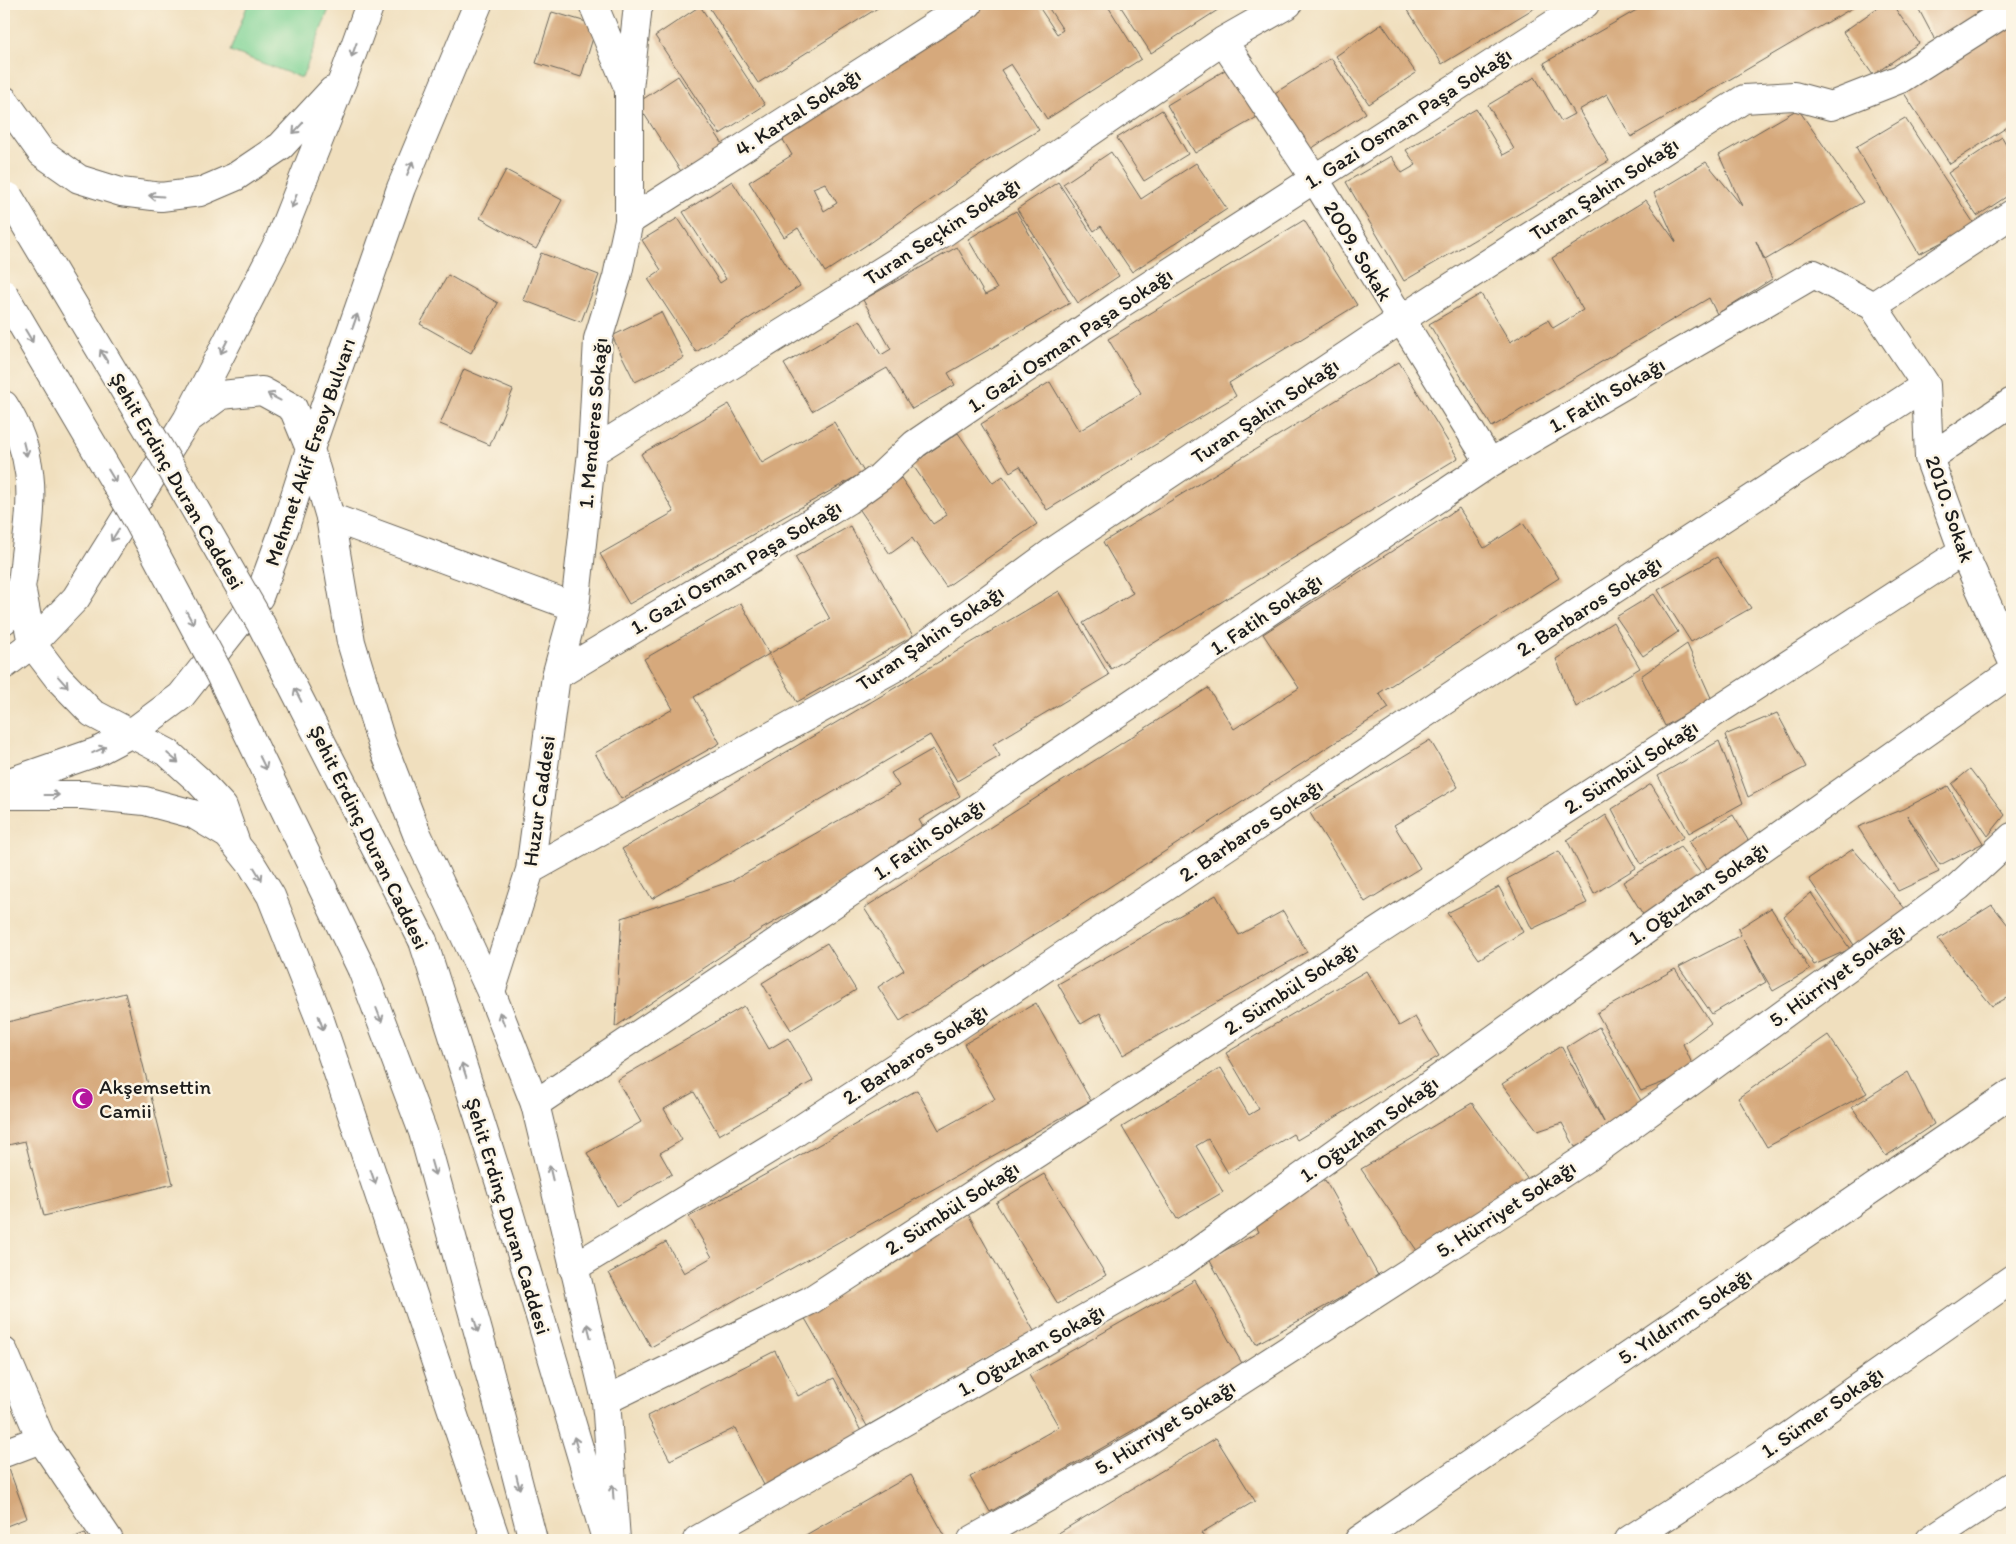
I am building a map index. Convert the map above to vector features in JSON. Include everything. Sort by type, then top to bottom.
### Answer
[{"type":"street","points":[[4,665],[32,644],[76,598],[187,420],[278,243],[343,79],[370,4]]},
{"type":"street","name":"Mehmet Akif Ersoy Bulvarı","points":[[4,784],[96,752],[130,734],[181,696],[260,597],[401,188],[478,4]]},
{"type":"street","points":[[593,4],[628,89]]},
{"type":"street","name":"1. Menderes Sokağı","points":[[575,606],[592,452],[598,339],[617,277],[629,221],[628,89],[638,5],[640,4]]},
{"type":"street","name":"4. Kartal Sokağı","points":[[629,221],[968,4]]},
{"type":"street","name":"Turan Seçkin Sokağı","points":[[592,452],[946,231],[1223,41],[1288,4]]},
{"type":"street","name":"1. Gazi Osman Paşa Sokağı","points":[[556,676],[848,500],[880,477],[916,444],[1119,305],[1585,4]]},
{"type":"street","name":"Turan Şahin Sokağı","points":[[530,870],[894,668],[1051,553],[1400,320],[1744,99],[1794,96],[1831,106],[1900,79],[2012,8]]},
{"type":"street","name":"2009. Sokak","points":[[1223,41],[1314,178],[1490,464]]},
{"type":"street","points":[[4,100],[42,153],[79,179],[121,192],[162,197],[200,192],[235,177],[281,146],[343,79]]},
{"type":"street","name":"Şehit Erdinç Duran Caddesi","points":[[6,193],[180,483],[261,624],[422,941],[509,1212],[606,1540]]},
{"type":"street","points":[[1926,385],[1873,306],[2012,214]]},
{"type":"street","name":"1. Fatih Sokağı","points":[[535,1104],[1490,464],[1814,274],[1873,306]]},
{"type":"street","points":[[4,294],[140,523],[220,675],[362,970],[423,1132],[497,1400],[533,1540]]},
{"type":"street","name":"2010. Sokak","points":[[1926,385],[1929,458],[1963,551],[2012,660]]},
{"type":"street","name":"2. Barbaros Sokağı","points":[[573,1268],[803,1128],[1462,688],[1926,385]]},
{"type":"street","points":[[187,420],[221,395],[262,391],[293,408],[310,449],[330,517],[351,642],[381,741],[417,834],[491,992],[535,1104],[606,1400],[616,1540]]},
{"type":"street","points":[[1929,458],[2012,402]]},
{"type":"street","points":[[4,405],[14,421],[24,444],[31,479],[29,524],[21,586],[32,644],[58,678],[92,713],[168,753],[198,780],[222,807],[236,844]]},
{"type":"street","points":[[330,517],[575,606]]},
{"type":"street","name":"2. Sümbül Sokağı","points":[[606,1400],[811,1300],[1963,551]]},
{"type":"street","points":[[4,620],[21,586]]},
{"type":"street","name":"Huzur Caddesi","points":[[491,992],[530,870],[556,676],[575,606]]},
{"type":"street","name":"1. Oğuzhan Sokağı","points":[[697,1540],[1182,1263],[1629,941],[2012,672]]},
{"type":"street","points":[[4,795],[83,794],[145,801],[193,814],[228,835],[252,865],[271,896],[319,1017],[496,1540]]},
{"type":"street","name":"5. Hürriyet Sokağı","points":[[972,1540],[1144,1443],[1588,1156],[1958,887],[2012,837]]},
{"type":"street","name":"5. Yıldırım Sokağı","points":[[1358,1540],[2012,1093]]},
{"type":"street","name":"1. Sümer Sokağı","points":[[1629,1540],[1766,1452],[2012,1279]]},
{"type":"street","points":[[4,1352],[41,1439],[108,1540]]},
{"type":"street","points":[[4,1453],[41,1439]]},
{"type":"street","points":[[1930,1540],[2012,1486]]},
{"type":"green space","points":[[248,4],[331,4],[302,78],[230,51]]},
{"type":"green space","points":[[4,463],[11,497],[4,511]]},
{"type":"building","points":[[707,4],[884,4],[758,83]]},
{"type":"building","points":[[981,4],[1037,4],[1057,34],[1063,30],[1046,4],[1115,4],[1109,8],[1141,59],[1047,119],[1011,64],[1001,70],[1039,130],[987,161],[825,272],[798,228],[784,237],[749,182],[792,155],[779,133]],"holes":[[[825,183],[837,203],[824,211],[813,188]]]},
{"type":"building","points":[[1119,4],[1227,4],[1151,53]]},
{"type":"building","points":[[1404,4],[1541,4],[1442,64]]},
{"type":"building","points":[[1647,4],[1859,4],[1631,137],[1607,94],[1579,110],[1609,161],[1404,281],[1346,182],[1391,156],[1402,173],[1416,165],[1406,150],[1476,109],[1503,155],[1514,149],[1488,105],[1535,77],[1561,121],[1574,114],[1544,63]]},
{"type":"building","points":[[1883,4],[1892,4],[1919,43],[1873,75],[1843,32]]},
{"type":"building","points":[[1916,4],[1987,4],[1991,11],[1935,40]]},
{"type":"building","points":[[700,6],[765,105],[720,134],[655,36]]},
{"type":"building","points":[[552,12],[597,25],[581,77],[536,63]]},
{"type":"building","points":[[1382,24],[1416,73],[1369,104],[1336,56]]},
{"type":"building","points":[[2012,24],[2012,124],[1950,164],[1902,90]]},
{"type":"building","points":[[1331,58],[1366,113],[1306,152],[1270,96]]},
{"type":"building","points":[[1230,67],[1259,116],[1195,153],[1167,105]]},
{"type":"building","points":[[678,76],[726,149],[684,176],[637,103]]},
{"type":"building","points":[[1798,109],[1863,202],[1765,260],[1756,241],[1772,279],[1717,314],[1709,298],[1492,427],[1429,324],[1481,294],[1510,342],[1548,320],[1553,328],[1583,310],[1552,258],[1646,200],[1676,242],[1654,193],[1706,162],[1742,206],[1719,155]]},
{"type":"building","points":[[1162,110],[1188,154],[1144,181],[1117,138]]},
{"type":"building","points":[[1905,118],[1975,225],[1919,254],[1856,147]]},
{"type":"building","points":[[2012,130],[2012,143],[2006,134]]},
{"type":"building","points":[[2002,137],[2012,154],[2012,193],[1977,216],[1948,173]]},
{"type":"building","points":[[1111,152],[1141,199],[1196,163],[1227,209],[1132,272],[1101,226],[1094,231],[1063,184]]},
{"type":"building","points":[[506,170],[562,200],[536,249],[480,218]]},
{"type":"building","points":[[732,181],[800,286],[696,352],[648,279],[661,270],[642,240],[678,218],[720,283],[726,279],[683,212]]},
{"type":"building","points":[[1058,182],[1119,276],[1078,303],[1017,209]]},
{"type":"building","points":[[1016,211],[1070,303],[948,373],[955,385],[912,409],[887,368],[812,411],[784,364],[860,320],[881,355],[891,349],[863,300],[957,247],[985,295],[997,289],[968,239]]},
{"type":"building","points":[[1304,220],[1357,305],[1229,383],[1236,396],[1047,510],[1020,466],[1010,472],[981,424],[1050,382],[1079,431],[1141,393],[1108,339]]},
{"type":"building","points":[[541,253],[599,275],[581,322],[523,300]]},
{"type":"building","points":[[448,275],[498,303],[471,353],[420,324]]},
{"type":"building","points":[[661,312],[684,358],[635,382],[612,336]]},
{"type":"building","points":[[1399,362],[1458,458],[1111,669],[1083,623],[1133,593],[1103,542]]},
{"type":"building","points":[[464,369],[513,390],[490,445],[440,424]]},
{"type":"building","points":[[729,404],[762,463],[834,422],[864,472],[629,604],[600,554],[674,512],[641,454]]},
{"type":"building","points":[[958,433],[993,483],[1003,476],[1037,524],[946,587],[912,538],[890,554],[858,507],[901,478],[933,524],[947,515],[912,464]]},
{"type":"building","points":[[1459,508],[1484,548],[1523,523],[1559,578],[1379,693],[1389,708],[900,1021],[878,987],[904,970],[864,908],[1208,688],[1234,729],[1299,688],[1263,634]]},
{"type":"building","points":[[850,526],[913,636],[797,702],[769,654],[830,619],[795,557]]},
{"type":"building","points":[[1717,557],[1751,608],[1691,642],[1658,590]]},
{"type":"building","points":[[1059,591],[1109,675],[993,744],[1000,756],[957,781],[930,735],[652,899],[622,849]]},
{"type":"building","points":[[1654,594],[1678,632],[1643,656],[1616,617]]},
{"type":"building","points":[[741,603],[769,654],[694,697],[720,743],[621,799],[595,753],[673,709],[644,659]]},
{"type":"building","points":[[1613,622],[1640,668],[1576,707],[1556,659]]},
{"type":"building","points":[[1687,644],[1712,700],[1665,726],[1641,676]]},
{"type":"building","points":[[1777,713],[1806,767],[1748,797],[1725,735]]},
{"type":"building","points":[[1430,740],[1458,787],[1394,825],[1420,868],[1365,902],[1310,813]]},
{"type":"building","points":[[1719,741],[1743,803],[1689,833],[1658,776]]},
{"type":"building","points":[[933,749],[960,796],[919,820],[927,834],[760,930],[615,1027],[622,918],[732,881],[899,786],[891,773]]},
{"type":"building","points":[[1970,769],[2005,815],[1988,836],[1952,784]]},
{"type":"building","points":[[1651,784],[1684,837],[1641,864],[1612,809]]},
{"type":"building","points":[[1948,786],[1983,843],[1940,865],[1907,815],[1939,872],[1898,891],[1858,827],[1903,809]]},
{"type":"building","points":[[1606,815],[1636,868],[1594,894],[1567,840]]},
{"type":"building","points":[[1733,815],[1751,845],[1710,874],[1689,841]]},
{"type":"building","points":[[1680,847],[1707,881],[1647,921],[1623,882]]},
{"type":"building","points":[[1853,849],[1908,912],[1858,951],[1809,879]]},
{"type":"building","points":[[1559,851],[1587,903],[1532,929],[1507,879]]},
{"type":"building","points":[[1499,887],[1523,932],[1479,959],[1447,913]]},
{"type":"building","points":[[1811,893],[1850,949],[1814,965],[1784,916]]},
{"type":"building","points":[[1216,895],[1239,935],[1283,911],[1307,952],[1123,1055],[1100,1013],[1081,1024],[1058,984]]},
{"type":"building","points":[[1992,905],[2012,930],[2012,995],[1992,1006],[1938,939]]},
{"type":"building","points":[[1771,908],[1810,970],[1773,991],[1743,939],[1766,982],[1712,1014],[1679,967],[1741,935],[1738,929]]},
{"type":"building","points":[[827,943],[856,990],[791,1030],[762,983]]},
{"type":"building","points":[[1675,969],[1711,1023],[1683,1044],[1695,1070],[1641,1091],[1597,1013]]},
{"type":"building","points":[[1366,971],[1399,1026],[1415,1017],[1439,1056],[1297,1140],[1293,1134],[1228,1173],[1208,1139],[1196,1146],[1223,1192],[1177,1219],[1122,1127],[1221,1068],[1249,1115],[1259,1109],[1226,1053]]},
{"type":"building","name":"Akşemsettin Camii","points":[[125,993],[173,1184],[44,1216],[25,1141],[4,1146],[4,1023]]},
{"type":"building","points":[[1036,1003],[1091,1101],[651,1347],[609,1273],[666,1242],[684,1273],[712,1257],[689,1217],[917,1090],[939,1130],[995,1099],[964,1044]]},
{"type":"building","points":[[744,1006],[769,1049],[788,1038],[813,1081],[719,1135],[694,1092],[664,1109],[682,1140],[660,1153],[672,1174],[617,1206],[587,1153],[641,1122],[617,1080]]},
{"type":"building","points":[[1599,1027],[1644,1106],[1609,1132],[1575,1147],[1562,1123],[1538,1131],[1502,1084],[1561,1046],[1604,1122],[1567,1047]]},
{"type":"building","points":[[1828,1035],[1867,1093],[1767,1147],[1738,1098]]},
{"type":"building","points":[[1908,1072],[1934,1124],[1886,1156],[1852,1107]]},
{"type":"building","points":[[1472,1103],[1531,1184],[1420,1255],[1361,1169]]},
{"type":"building","points":[[1044,1174],[1106,1275],[1058,1304],[996,1203]]},
{"type":"building","points":[[1325,1180],[1379,1277],[1256,1344],[1209,1259],[1259,1232],[1253,1220]]},
{"type":"building","points":[[968,1214],[1034,1331],[867,1426],[803,1315],[910,1254],[907,1249]]},
{"type":"building","points":[[1195,1280],[1244,1367],[990,1512],[970,1477],[1059,1427],[1029,1375]]},
{"type":"building","points":[[775,1351],[798,1396],[834,1378],[866,1441],[767,1491],[735,1428],[670,1460],[647,1416]]},
{"type":"building","points":[[1216,1438],[1255,1501],[1201,1533],[1206,1540],[1047,1540]]},
{"type":"building","points":[[9,1469],[27,1518],[4,1527],[4,1471]]},
{"type":"building","points":[[911,1475],[945,1536],[938,1540],[797,1540]]},
{"type":"building","points":[[85,1533],[88,1540],[67,1540]]},
{"type":"place","name":"Akşemsettin Camii","points":[[83,1099]]}]
